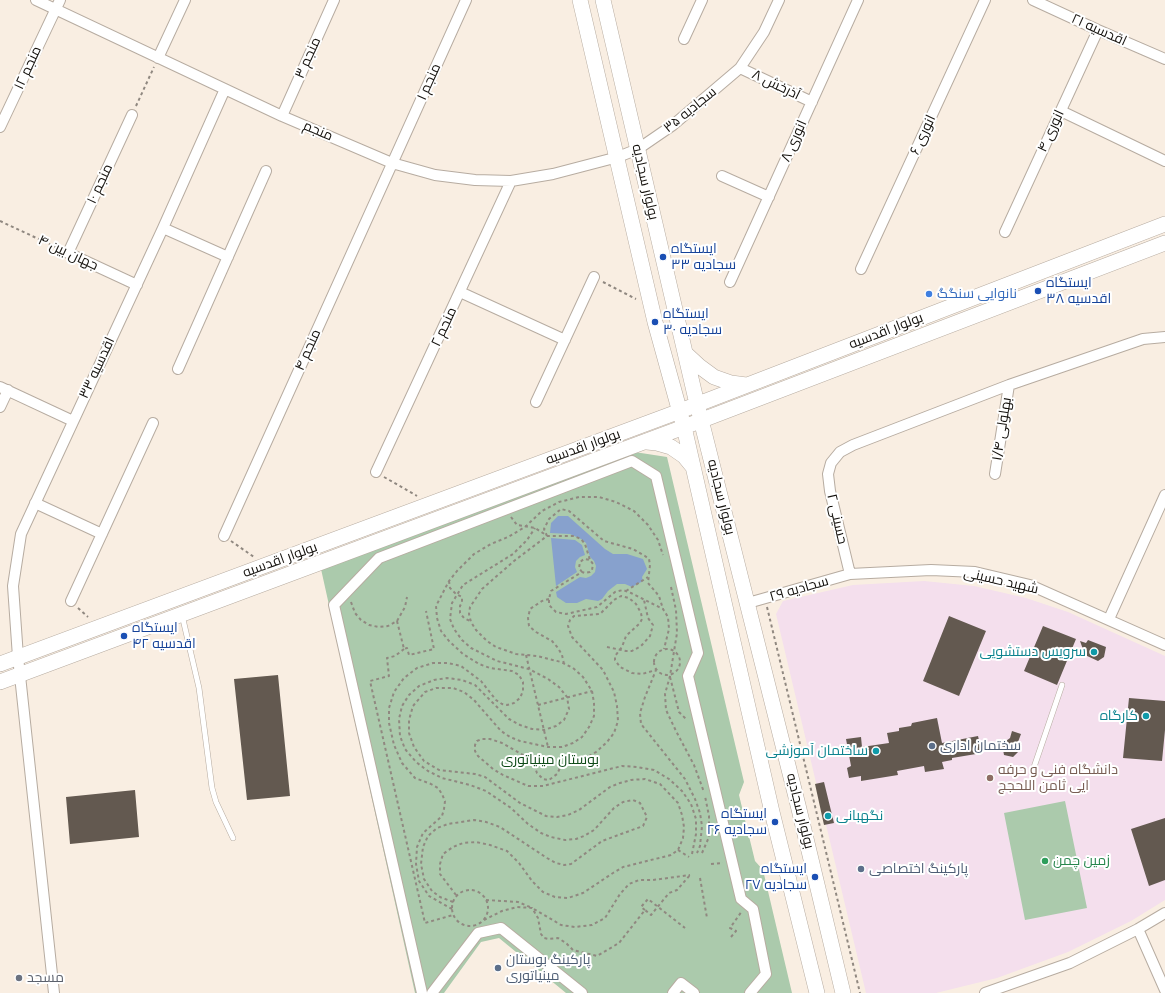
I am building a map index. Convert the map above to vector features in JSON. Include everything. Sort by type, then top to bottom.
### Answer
[{"type":"main road","name":"بولوار سجادیه","points":[[580,0],[652,307],[684,427],[772,812],[817,993]]},
{"type":"main road","name":"بولوار سجادیه","points":[[603,0],[697,404],[748,603],[843,993]]},
{"type":"main road","name":"بولوار اقدسیه","points":[[0,664],[680,411],[1165,224]]},
{"type":"main road","name":"بولوار اقدسیه","points":[[0,682],[646,442],[1165,243]]},
{"type":"main road","points":[[686,354],[714,377],[731,383],[747,385]]},
{"type":"main road","points":[[646,442],[663,444],[675,449],[684,456],[693,467]]},
{"type":"street","name":"منجم","points":[[36,0],[58,5],[158,58],[282,116],[392,163],[435,175],[475,180],[511,181],[553,174],[618,157]]},
{"type":"street","points":[[158,58],[185,0]]},
{"type":"street","name":"منجم ۳","points":[[282,116],[334,0]]},
{"type":"street","name":"منجم ۱","points":[[392,163],[466,0]]},
{"type":"street","points":[[684,39],[702,0]]},
{"type":"street","name":"سجادیه ۳۵","points":[[618,157],[638,149],[673,125],[740,68],[764,32],[779,0]]},
{"type":"street","name":"انوری ۸","points":[[730,282],[858,0]]},
{"type":"street","name":"انوری ۶","points":[[862,269],[985,0]]},
{"type":"street","name":"اقدسیه ۲۱","points":[[1033,0],[1098,30],[1164,56]]},
{"type":"street","name":"منجم ۱۲","points":[[0,127],[58,5]]},
{"type":"street","name":"انوری ۴","points":[[1005,232],[1098,30]]},
{"type":"street","name":"آذرخش ۸","points":[[740,68],[812,102]]},
{"type":"street","name":"اقدسیه ۳۳","points":[[54,993],[18,657],[13,586],[21,534],[164,228],[225,89]]},
{"type":"street","points":[[1061,111],[1165,161]]},
{"type":"street","name":"منجم ۱۰","points":[[68,252],[132,115]]},
{"type":"street","name":"منجم ۴","points":[[224,536],[392,163]]},
{"type":"street","points":[[178,369],[266,171]]},
{"type":"street","points":[[722,176],[769,197]]},
{"type":"street","name":"منجم ۲","points":[[376,472],[511,181]]},
{"type":"street","points":[[164,228],[228,257]]},
{"type":"street","name":"جهان بین ۴","points":[[68,252],[137,285]]},
{"type":"street","points":[[536,402],[594,277]]},
{"type":"street","points":[[460,292],[565,340]]},
{"type":"street","points":[[1009,385],[1143,339],[1165,337]]},
{"type":"street","name":"حسینی ۲","points":[[850,574],[830,491],[828,474],[831,463],[840,452],[853,445],[1009,385]]},
{"type":"street","name":"بهلولی ۱/۴","points":[[995,474],[1009,385]]},
{"type":"street","points":[[0,407],[4,389],[73,421]]},
{"type":"street","points":[[72,601],[153,423]]},
{"type":"street","points":[[422,993],[334,605],[379,558],[632,461],[656,476],[698,653],[688,676],[741,898],[753,909],[766,974],[750,993]]},
{"type":"street","points":[[1109,619],[1165,495]]},
{"type":"street","points":[[35,503],[102,534]]},
{"type":"street","name":"شهید حسینی","points":[[850,574],[931,570],[975,572],[1030,585],[1165,645]]},
{"type":"street","name":"سجادیه ۲۹","points":[[748,603],[850,574]]},
{"type":"street","points":[[985,993],[999,991],[1070,963],[1138,929],[1165,913]]},
{"type":"street","points":[[432,993],[478,932],[501,928],[582,993]]},
{"type":"street","points":[[1138,929],[1165,990]]},
{"type":"street","points":[[673,993],[681,983],[694,993]]},
{"type":"lane","points":[[182,614],[199,688],[212,788],[216,802],[233,838]]},
{"type":"lane","points":[[1033,770],[1062,685]]},
{"type":"path","points":[[132,115],[158,58]]},
{"type":"path","name":"جهان بین ۴","points":[[0,220],[68,252]]},
{"type":"path","points":[[594,277],[652,307]]},
{"type":"path","points":[[376,472],[430,504]]},
{"type":"path","points":[[452,908],[429,896],[419,880],[416,864],[417,846],[423,833],[442,816],[445,801],[438,788],[415,778],[402,763],[394,745],[389,723],[389,708],[394,692],[404,678],[417,668],[433,663],[448,663],[461,666],[481,681],[496,700],[502,704],[507,705],[514,703],[520,698],[523,691],[523,682],[519,675],[512,671],[490,668],[479,664],[463,654],[441,631],[437,618],[436,606],[449,581],[456,571],[474,554],[525,527],[542,511],[559,502],[579,497],[599,498],[616,502],[634,511],[648,525],[658,540],[664,558]]},
{"type":"path","points":[[507,509],[512,520],[517,525],[535,528],[547,536]]},
{"type":"path","points":[[547,536],[544,529],[549,519],[561,510],[569,511],[604,541],[633,549],[649,559],[650,565],[648,583],[659,596],[663,609],[668,616],[669,629],[664,649]]},
{"type":"path","points":[[452,902],[440,898],[432,891],[424,879],[421,864],[423,847],[428,836],[437,828],[448,824],[474,820],[486,822],[500,827],[546,858],[564,865],[571,864],[602,841],[643,826],[647,817],[640,803],[633,800],[623,802],[614,808],[594,830],[584,836],[576,839],[565,840],[551,837],[541,833],[528,824],[496,797],[486,791],[470,784],[442,778],[428,771],[416,762],[405,749],[400,736],[399,719],[402,706],[409,695],[419,686],[434,680],[447,678],[462,680],[475,685],[509,719],[532,729],[544,730],[556,726],[564,720],[569,709],[567,697],[559,687],[530,669],[497,661],[471,648],[462,640],[454,629],[450,619],[452,603],[456,594],[463,585],[513,554],[527,540],[535,528]]},
{"type":"path","points":[[456,896],[440,874],[440,864],[443,854],[453,847],[463,843],[476,842],[507,851],[543,892],[555,897],[568,898],[583,893],[623,868],[672,854],[678,850],[683,838],[684,827],[678,803],[660,784],[645,779],[626,781],[610,787],[579,810],[568,815],[557,817],[546,816],[534,811],[485,777],[475,774],[439,770],[424,761],[414,747],[409,732],[409,720],[413,706],[425,692],[436,688],[453,688],[464,692],[482,707],[490,720],[500,731],[510,737],[531,744],[548,747],[562,747],[573,743],[582,737],[594,716],[592,691],[583,677],[572,668],[548,658],[516,654],[496,647],[487,641],[476,630],[468,614],[470,607],[482,590],[514,561],[547,536],[568,535],[574,536],[585,544],[590,560],[593,564],[592,570],[588,573],[582,572],[551,591],[549,599],[550,605],[556,612],[566,614],[597,607],[615,592],[623,590],[663,609]]},
{"type":"path","points":[[224,536],[265,565]]},
{"type":"path","points":[[582,572],[579,568],[580,562],[584,559],[590,560]]},
{"type":"path","points":[[626,591],[648,577]]},
{"type":"path","points":[[669,580],[676,610],[677,633],[670,676],[665,694],[666,710],[694,765],[704,792],[709,816],[709,837],[702,853]]},
{"type":"path","points":[[449,581],[450,588],[462,597],[460,613],[464,618],[471,622]]},
{"type":"path","points":[[354,585],[351,594],[351,604],[355,613],[361,620],[369,625],[379,627],[388,626],[398,621],[405,607],[407,597]]},
{"type":"path","points":[[656,670],[642,674],[632,673],[620,667],[615,660],[614,656],[620,650],[626,636],[640,623],[642,619],[641,613],[636,604],[628,598],[621,596],[614,600],[600,614],[574,616],[570,620],[568,626],[572,637],[602,670],[614,692],[618,722],[614,733],[596,752],[579,762],[561,766],[557,774],[549,780],[543,779],[537,773],[532,760],[502,744],[482,739],[474,745],[475,751],[478,756],[493,769],[528,786],[543,786],[622,766],[638,766],[654,770],[669,779],[682,791],[691,804],[696,819],[696,834],[692,854]]},
{"type":"path","points":[[765,598],[860,993]]},
{"type":"path","points":[[549,599],[542,601],[530,609],[528,618],[529,626],[536,632],[552,641],[562,655],[564,664]]},
{"type":"path","points":[[607,647],[632,651],[641,646],[650,636],[653,631],[653,625],[646,612],[644,600]]},
{"type":"path","points":[[72,601],[98,628]]},
{"type":"path","points":[[404,649],[407,648],[409,655],[434,649],[426,612]]},
{"type":"path","points":[[398,621],[404,649]]},
{"type":"path","points":[[404,649],[395,656],[387,658],[389,676],[370,681],[425,923],[453,916]]},
{"type":"path","points":[[669,649],[674,651],[678,655],[680,665],[678,670],[670,676],[665,676],[656,670],[654,660],[659,651],[669,649]]},
{"type":"path","points":[[526,655],[548,747]]},
{"type":"path","points":[[656,670],[640,713],[641,724],[685,779],[695,799],[700,813],[702,826],[700,846],[697,853]]},
{"type":"path","points":[[670,676],[679,712],[701,732]]},
{"type":"path","points":[[538,704],[592,691]]},
{"type":"path","points":[[678,850],[689,858]]},
{"type":"path","points":[[486,900],[518,902],[532,908],[561,925],[575,927],[592,925],[605,918],[620,894],[629,884],[639,880],[653,880],[690,875],[677,890],[669,893],[658,907],[651,915],[641,907],[648,899],[658,907],[685,928]]},
{"type":"path","points":[[700,878],[707,918]]},
{"type":"path","points":[[478,924],[483,920],[487,913],[488,906],[486,900],[482,894],[476,890],[462,891],[452,902],[452,908],[453,916],[464,925],[471,926],[478,924],[502,911],[517,907],[532,908]]},
{"type":"path","points":[[731,937],[736,931],[730,928],[748,904]]},
{"type":"path","points":[[532,908],[538,918],[541,934],[544,938],[558,938],[566,943],[572,950],[597,956],[620,943],[645,910]]},
{"type":"shaded area","name":"دانشگاه فنی و حرفه ایی ثامن اللحجج","points":[[924,581],[974,586],[1026,598],[1068,612],[1165,656],[1165,900],[1131,921],[1068,952],[997,978],[936,993],[866,993],[776,614],[783,601],[853,585]]},
{"type":"green space","name":"بوستان مینیاتوری","points":[[628,451],[667,457],[744,782],[739,795],[755,861],[763,870],[792,993],[566,993],[499,938],[481,942],[444,993],[415,993],[321,569]]},
{"type":"green space","name":"زمین چمن","points":[[1065,801],[1087,908],[1025,920],[1004,813]]},
{"type":"water","points":[[558,516],[568,516],[605,549],[613,554],[627,554],[643,559],[647,569],[642,577],[643,581],[632,587],[625,584],[617,584],[598,601],[586,599],[577,603],[566,603],[557,597],[556,592],[580,577],[586,578],[591,576],[595,572],[596,566],[590,557],[586,543],[581,539],[570,534],[550,533],[551,523]]},
{"type":"water","points":[[551,538],[575,540],[582,545],[585,555],[576,561],[575,567],[577,572],[556,586]]},
{"type":"building","points":[[949,616],[986,631],[959,696],[923,681]]},
{"type":"building","points":[[1043,626],[1076,639],[1057,685],[1024,671]]},
{"type":"building","name":"سرویس دستشویی","points":[[1088,640],[1106,647],[1104,657],[1098,661],[1085,655],[1080,641],[1086,643]]},
{"type":"building","points":[[278,675],[290,796],[247,800],[234,679]]},
{"type":"building","name":"کارگاه","points":[[1129,698],[1165,701],[1165,730],[1162,761],[1123,758]]},
{"type":"building","points":[[937,718],[942,743],[978,736],[982,753],[952,758],[952,760],[942,762],[944,769],[925,772],[924,766],[897,771],[898,775],[861,781],[861,776],[849,778],[847,768],[851,766],[846,739],[861,737],[862,747],[889,743],[887,733],[899,731],[899,728],[911,726],[912,723]]},
{"type":"building","points":[[1012,731],[1021,734],[1018,742],[1019,751],[1013,757],[1004,755],[1002,744],[1010,738]]},
{"type":"building","points":[[824,782],[834,823],[824,825],[815,784]]},
{"type":"building","points":[[135,790],[139,837],[70,844],[66,797]]},
{"type":"building","points":[[1165,818],[1165,880],[1149,886],[1131,829]]},
{"type":"place","name":"ایستگاه سجادیه ۳۳","points":[[663,257]]},
{"type":"place","name":"ایستگاه اقدسیه ۳۸","points":[[1038,291]]},
{"type":"place","name":"نانوایی سنگگ","points":[[929,294]]},
{"type":"place","name":"ایستگاه سجادیه ۳۰","points":[[655,322]]},
{"type":"place","name":"ایستگاه اقدسیه ۴۲","points":[[124,636]]},
{"type":"place","name":"سرویس دستشویی","points":[[1094,652]]},
{"type":"place","name":"کارگاه","points":[[1146,716]]},
{"type":"place","name":"سختمان اداری","points":[[932,746]]},
{"type":"place","name":"ساختمان آموزشی","points":[[876,751]]},
{"type":"place","name":"دانشگاه فنی و حرفه ایی ثامن اللحجج","points":[[990,778]]},
{"type":"place","name":"نگهبانی","points":[[828,816]]},
{"type":"place","name":"ایستگاه سجادیه ۲۶","points":[[775,822]]},
{"type":"place","name":"زمین چمن","points":[[1045,861]]},
{"type":"place","name":"پارکینگ اختصاصی","points":[[861,869]]},
{"type":"place","name":"ایستگاه سجادیه ۲۷","points":[[815,877]]},
{"type":"place","name":"پارکینگ بوستان مینیاتوری","points":[[498,968]]},
{"type":"place","name":"مسجد","points":[[19,978]]}]
